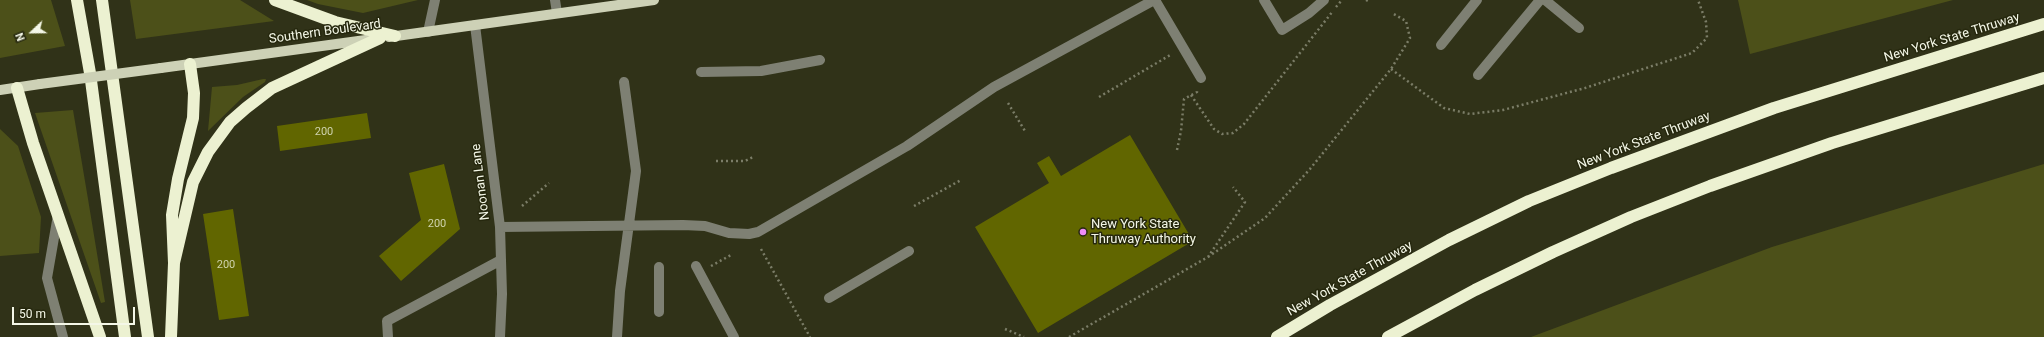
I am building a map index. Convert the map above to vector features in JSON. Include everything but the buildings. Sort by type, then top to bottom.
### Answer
[{"type":"highway","points":[[77,0],[89,66],[125,337]]},
{"type":"highway","points":[[102,0],[148,337]]},
{"type":"highway","points":[[275,0],[335,22],[395,36]]},
{"type":"highway","name":"New York State Thruway","points":[[1277,337],[1330,305],[1449,240],[1529,201],[1650,152],[1774,108],[2044,24]]},
{"type":"highway","points":[[174,263],[193,182],[208,152],[230,122],[272,88],[380,38]]},
{"type":"highway","points":[[171,337],[174,263],[172,215],[178,179],[193,112],[194,93],[190,64]]},
{"type":"highway","points":[[1388,337],[1513,271],[1631,218],[1710,186],[1789,158],[2044,78]]},
{"type":"highway","points":[[17,88],[24,117],[100,337]]},
{"type":"main road","name":"Southern Boulevard","points":[[0,90],[428,32],[615,3],[654,0]]},
{"type":"street","points":[[428,32],[435,0]]},
{"type":"street","points":[[554,0],[557,13]]},
{"type":"street","points":[[500,227],[706,226],[729,233],[740,234],[749,234],[765,229],[907,146],[994,87],[1154,0],[1201,78]]},
{"type":"street","points":[[1264,0],[1282,30],[1309,13],[1324,0]]},
{"type":"street","points":[[1441,45],[1477,0]]},
{"type":"street","points":[[1478,75],[1540,0]]},
{"type":"street","points":[[1545,0],[1579,28]]},
{"type":"street","name":"Noonan Lane","points":[[475,25],[500,227],[500,337]]},
{"type":"street","points":[[701,72],[761,71],[820,60]]},
{"type":"street","points":[[617,337],[620,291],[636,171],[624,82]]},
{"type":"street","points":[[58,215],[47,278],[63,337]]},
{"type":"street","points":[[829,298],[909,251]]},
{"type":"street","points":[[388,337],[387,321],[501,260]]},
{"type":"street","points":[[659,267],[659,312]]},
{"type":"street","points":[[698,269],[734,337]]},
{"type":"path","points":[[1191,95],[1218,133],[1228,135],[1238,130],[1342,0]]},
{"type":"path","points":[[1391,69],[1444,108],[1470,114],[1503,110],[1585,88],[1692,53],[1707,38],[1706,22],[1698,0]]},
{"type":"path","points":[[1069,337],[1208,257],[1265,218],[1310,169],[1391,69],[1410,38],[1406,21],[1392,13]]},
{"type":"path","points":[[1099,97],[1183,47]]},
{"type":"path","points":[[1177,150],[1181,131],[1184,98]]},
{"type":"path","points":[[1008,103],[1025,131]]},
{"type":"path","points":[[716,161],[745,161],[753,157]]},
{"type":"path","points":[[914,206],[960,180]]},
{"type":"path","points":[[522,206],[549,183]]},
{"type":"path","points":[[1208,257],[1245,202],[1233,187]]},
{"type":"path","points":[[761,249],[810,337]]},
{"type":"path","points":[[698,269],[731,254]]},
{"type":"path","points":[[1005,329],[1024,337]]},
{"type":"green space","points":[[0,0],[51,0],[65,46],[0,58]]},
{"type":"green space","points":[[130,0],[240,0],[274,21],[136,39]]},
{"type":"green space","points":[[307,0],[418,0],[363,13],[318,4]]},
{"type":"green space","points":[[1738,0],[1953,0],[1750,54]]},
{"type":"green space","points":[[266,79],[265,82],[243,97],[208,131],[212,87],[237,85]]},
{"type":"green space","points":[[73,110],[105,302],[101,303],[35,113]]},
{"type":"green space","points":[[0,129],[18,146],[41,217],[39,253],[0,256]]},
{"type":"green space","points":[[2044,164],[2044,337],[1531,337],[1772,247]]},
{"type":"place","name":"New York State Thruway Authority","points":[[1083,232]]}]
